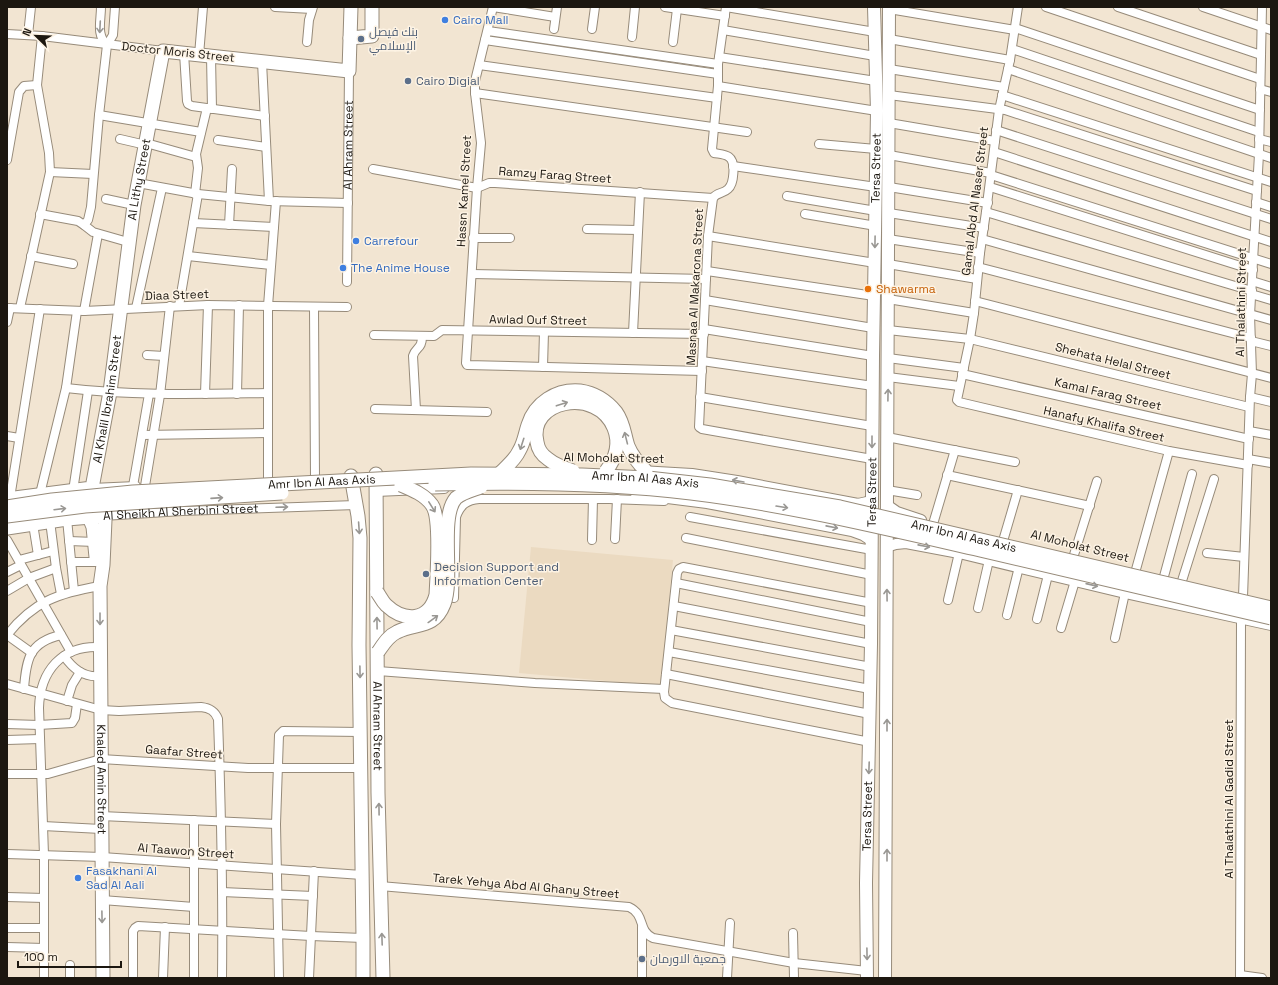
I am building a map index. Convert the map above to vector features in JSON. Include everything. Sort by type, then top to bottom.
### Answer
[{"type":"main road","name":"Al Ahram Street","points":[[349,71],[351,7]]},
{"type":"main road","points":[[350,38],[372,36],[372,7]]},
{"type":"main road","name":"Tersa Street","points":[[867,975],[866,883],[870,742],[873,328],[876,226],[876,81],[874,7]]},
{"type":"main road","name":"Tersa Street","points":[[885,978],[889,8]]},
{"type":"main road","name":"Doctor Moris Street","points":[[163,51],[349,71]]},
{"type":"main road","name":"Al Lithy Street","points":[[120,310],[134,205],[163,51]]},
{"type":"main road","name":"Al Khalil Ibrahim Street","points":[[92,488],[110,392],[120,310]]},
{"type":"main road","points":[[378,652],[393,634],[427,623],[438,615],[446,598],[448,523],[450,509],[453,503],[461,495],[496,478],[519,452],[530,420],[536,409],[544,401],[555,395],[575,391],[587,393],[599,398],[612,408],[621,422],[634,458],[646,471]]},
{"type":"main road","points":[[582,475],[547,459],[537,444],[536,432],[539,421],[547,412],[558,405],[574,402],[585,403],[595,407],[608,418],[614,430],[617,442],[615,454],[606,471]]},
{"type":"main road","name":"Al Ahram Street","points":[[376,474],[382,977]]},
{"type":"main road","name":"Amr Ibn Al Aas Axis","points":[[8,501],[156,490],[471,474],[496,478],[630,487],[702,495],[803,511],[897,530],[1271,618]]},
{"type":"main road","name":"Amr Ibn Al Aas Axis","points":[[7,516],[85,506],[401,486],[496,478],[582,475],[648,478],[710,485],[840,506],[1271,608]]},
{"type":"main road","name":"Al Ahram Street","points":[[351,476],[360,538],[359,645],[364,977]]},
{"type":"main road","points":[[377,592],[383,602],[393,610],[403,616],[410,617],[417,616],[428,611],[436,595],[438,528],[435,510],[425,498],[417,492],[401,486]]},
{"type":"main road","points":[[8,501],[40,494],[92,488]]},
{"type":"main road","name":"Al Sheikh Al Sherbini Street","points":[[7,528],[67,519],[103,516]]},
{"type":"main road","name":"Khaled Amin Street","points":[[103,516],[105,520],[100,583],[103,978]]},
{"type":"main road","name":"Khaled Amin Street","points":[[89,517],[93,527],[96,562],[100,583]]},
{"type":"main road","points":[[866,883],[872,892],[878,890],[886,873]]},
{"type":"main road","points":[[866,930],[876,913],[881,912],[886,914]]},
{"type":"street","points":[[28,35],[31,7]]},
{"type":"street","points":[[101,7],[100,35],[107,45]]},
{"type":"street","points":[[84,225],[88,220],[90,211],[107,45],[114,35],[115,7]]},
{"type":"street","points":[[179,306],[197,194],[198,168],[196,156],[201,132],[209,109],[203,7]]},
{"type":"street","points":[[275,7],[313,8],[308,25],[307,42]]},
{"type":"street","points":[[493,7],[555,17]]},
{"type":"street","name":"Hassn Kamel Street","points":[[493,7],[475,81],[481,142],[473,238],[466,363],[467,365],[543,367]]},
{"type":"street","points":[[554,28],[557,7]]},
{"type":"street","points":[[592,29],[595,7]]},
{"type":"street","points":[[632,37],[635,7]]},
{"type":"street","points":[[665,7],[725,16]]},
{"type":"street","points":[[875,32],[726,7],[719,61],[712,151],[714,153],[729,157],[733,166],[876,187]]},
{"type":"street","name":"Gamal Abd Al Naser Street","points":[[956,399],[970,338],[996,130],[1012,49],[1018,7]]},
{"type":"street","points":[[1046,7],[1260,79]]},
{"type":"street","points":[[1118,7],[1261,55]]},
{"type":"street","points":[[1203,7],[1271,30]]},
{"type":"street","name":"Al Thalathini Street","points":[[1243,598],[1249,408],[1252,374],[1250,314],[1259,154],[1262,7]]},
{"type":"street","points":[[889,8],[1015,29],[1260,110]]},
{"type":"street","points":[[673,42],[677,9]]},
{"type":"street","points":[[723,30],[875,56]]},
{"type":"street","points":[[488,31],[876,81]]},
{"type":"street","name":"Doctor Moris Street","points":[[7,34],[42,36],[163,51]]},
{"type":"street","points":[[20,308],[50,172],[49,153],[37,85],[42,36]]},
{"type":"street","points":[[889,39],[1010,60]]},
{"type":"street","points":[[485,40],[718,74]]},
{"type":"street","points":[[1012,49],[1259,135],[1271,142]]},
{"type":"street","points":[[184,53],[187,103],[192,106],[209,109],[265,116]]},
{"type":"street","points":[[262,62],[266,147],[274,227],[268,306],[268,481]]},
{"type":"street","points":[[479,65],[717,98]]},
{"type":"street","points":[[889,69],[1004,86]]},
{"type":"street","points":[[1008,69],[1271,158]]},
{"type":"street","name":"Al Ahram Street","points":[[347,282],[349,71]]},
{"type":"street","points":[[7,160],[19,92],[24,86],[37,85]]},
{"type":"street","points":[[718,86],[876,111]]},
{"type":"street","points":[[1260,89],[1271,92]]},
{"type":"street","points":[[475,93],[747,132]]},
{"type":"street","points":[[889,95],[1005,110],[1257,191]]},
{"type":"street","points":[[1002,95],[1271,182]]},
{"type":"street","points":[[99,115],[201,132]]},
{"type":"street","points":[[889,123],[995,141]]},
{"type":"street","points":[[996,130],[1271,219]]},
{"type":"street","points":[[120,139],[196,156]]},
{"type":"street","points":[[218,140],[266,147]]},
{"type":"street","points":[[819,144],[876,149]]},
{"type":"street","points":[[994,152],[1271,242]]},
{"type":"street","points":[[889,156],[991,174],[1271,264]]},
{"type":"street","name":"Masnaa Al Makarona Street","points":[[733,166],[731,187],[725,192],[714,195],[712,198],[708,236],[700,397],[700,428],[872,459]]},
{"type":"street","points":[[229,225],[232,169]]},
{"type":"street","name":"Ramzy Farag Street","points":[[373,169],[477,188],[489,183],[496,183],[712,198]]},
{"type":"street","points":[[50,172],[93,174]]},
{"type":"street","points":[[138,183],[197,194],[272,201],[348,203]]},
{"type":"street","points":[[990,186],[1253,270]]},
{"type":"street","points":[[889,187],[988,203]]},
{"type":"street","points":[[136,308],[162,188]]},
{"type":"street","points":[[633,333],[640,192]]},
{"type":"street","points":[[787,196],[876,211]]},
{"type":"street","points":[[106,199],[134,205]]},
{"type":"street","points":[[1256,202],[1271,207]]},
{"type":"street","points":[[986,212],[1252,292],[1271,300]]},
{"type":"street","points":[[888,213],[984,228]]},
{"type":"street","points":[[40,214],[78,221],[89,230],[98,234],[128,242]]},
{"type":"street","points":[[805,214],[876,226]]},
{"type":"street","points":[[193,223],[274,227]]},
{"type":"street","points":[[587,229],[638,230]]},
{"type":"street","points":[[40,494],[66,388],[80,311],[98,234]]},
{"type":"street","points":[[708,236],[875,263]]},
{"type":"street","points":[[473,238],[510,238]]},
{"type":"street","points":[[888,239],[980,253]]},
{"type":"street","points":[[982,239],[1271,320]]},
{"type":"street","points":[[31,256],[74,264]]},
{"type":"street","points":[[188,256],[271,265]]},
{"type":"street","points":[[888,264],[978,279]]},
{"type":"street","points":[[978,267],[1271,346]]},
{"type":"street","points":[[472,274],[636,278],[707,275],[874,296]]},
{"type":"street","points":[[1252,281],[1271,287]]},
{"type":"street","points":[[888,299],[974,312]]},
{"type":"street","points":[[705,300],[873,328]]},
{"type":"street","points":[[975,301],[1271,378]]},
{"type":"street","points":[[205,394],[208,305]]},
{"type":"street","name":"Diaa Street","points":[[8,308],[80,311],[208,305],[348,308]]},
{"type":"street","points":[[237,394],[239,305]]},
{"type":"street","points":[[145,486],[160,394],[170,306]]},
{"type":"street","points":[[314,307],[315,479]]},
{"type":"street","points":[[7,322],[8,308]]},
{"type":"street","points":[[8,501],[40,309]]},
{"type":"street","name":"Awlad Ouf Street","points":[[374,335],[434,336],[442,330],[633,333],[704,331],[873,356]]},
{"type":"street","name":"Shehata Helal Street","points":[[888,330],[970,338],[1249,408]]},
{"type":"street","points":[[544,332],[543,367],[702,371]]},
{"type":"street","points":[[416,410],[413,356],[414,352],[421,344],[422,336]]},
{"type":"street","points":[[146,355],[164,356]]},
{"type":"street","name":"Kamal Farag Street","points":[[888,358],[963,371],[1249,435],[1271,436]]},
{"type":"street","points":[[702,361],[873,386]]},
{"type":"street","points":[[888,376],[959,386]]},
{"type":"street","points":[[66,388],[88,391],[149,394],[268,394]]},
{"type":"street","points":[[73,491],[88,391]]},
{"type":"street","points":[[133,486],[149,394]]},
{"type":"street","points":[[700,397],[872,426]]},
{"type":"street","points":[[1250,397],[1271,402]]},
{"type":"street","name":"Hanafy Khalifa Street","points":[[956,399],[959,402],[1169,451],[1248,462],[1271,463]]},
{"type":"street","points":[[375,409],[487,412]]},
{"type":"street","points":[[142,435],[268,433]]},
{"type":"street","points":[[7,436],[19,438]]},
{"type":"street","points":[[887,437],[1015,462]]},
{"type":"street","points":[[933,524],[955,450]]},
{"type":"street","points":[[1135,573],[1169,451]]},
{"type":"street","name":"Al Moholat Street","points":[[351,476],[485,468],[646,471],[687,473],[855,503],[864,504],[872,499]]},
{"type":"street","points":[[1163,580],[1192,474]]},
{"type":"street","points":[[947,475],[1090,506]]},
{"type":"street","points":[[92,488],[315,479],[351,476]]},
{"type":"street","points":[[1180,584],[1214,480]]},
{"type":"street","points":[[1073,558],[1097,481]]},
{"type":"street","points":[[376,491],[474,486],[562,488],[648,495],[707,503],[852,531],[863,535],[872,546]]},
{"type":"street","points":[[887,490],[917,495]]},
{"type":"street","points":[[1003,541],[1018,490]]},
{"type":"street","points":[[454,598],[456,517],[458,510],[468,501],[479,499],[617,499],[678,502],[688,500]]},
{"type":"street","points":[[592,540],[593,499]]},
{"type":"street","points":[[614,539],[617,499]]},
{"type":"street","points":[[852,531],[859,520],[859,511],[855,503]]},
{"type":"street","name":"Al Sheikh Al Sherbini Street","points":[[103,516],[182,511],[356,505]]},
{"type":"street","name":"Al Moholat Street","points":[[887,505],[910,517],[933,524],[1180,584],[1271,603]]},
{"type":"street","points":[[690,517],[872,546]]},
{"type":"street","points":[[906,543],[902,537],[901,527],[904,521],[910,517]]},
{"type":"street","points":[[67,519],[74,591]]},
{"type":"street","points":[[50,522],[53,551],[61,594]]},
{"type":"street","points":[[33,524],[38,555]]},
{"type":"street","points":[[686,538],[872,575]]},
{"type":"street","points":[[7,540],[71,652]]},
{"type":"street","points":[[69,541],[95,542]]},
{"type":"street","points":[[886,547],[906,543],[959,553],[1125,593],[1271,625]]},
{"type":"street","points":[[7,572],[20,562],[53,551]]},
{"type":"street","points":[[948,600],[959,553]]},
{"type":"street","points":[[1207,553],[1244,557]]},
{"type":"street","points":[[978,608],[989,560]]},
{"type":"street","points":[[71,562],[96,562]]},
{"type":"street","points":[[870,742],[672,703],[665,698],[664,689],[676,583],[680,568],[685,567],[872,603]]},
{"type":"street","points":[[1007,616],[1019,567]]},
{"type":"street","points":[[7,591],[29,578],[56,568]]},
{"type":"street","points":[[1037,619],[1048,575]]},
{"type":"street","points":[[1061,628],[1075,581]]},
{"type":"street","points":[[32,653],[7,635],[20,620],[43,603],[61,594],[100,583]]},
{"type":"street","points":[[676,583],[871,622]]},
{"type":"street","points":[[1115,638],[1125,593]]},
{"type":"street","points":[[674,606],[871,644]]},
{"type":"street","name":"Al Thalathini Al Gadid Street","points":[[1240,976],[1241,619]]},
{"type":"street","points":[[671,630],[871,667]]},
{"type":"street","points":[[24,689],[26,669],[32,653],[47,639],[61,634]]},
{"type":"street","points":[[44,978],[44,855],[39,725],[40,694],[43,681],[47,673],[52,666],[64,656],[83,648],[100,647]]},
{"type":"street","points":[[668,652],[870,689]]},
{"type":"street","points":[[64,656],[73,668],[87,676],[100,676]]},
{"type":"street","points":[[378,671],[535,683],[664,689]]},
{"type":"street","points":[[67,701],[72,685],[80,672]]},
{"type":"street","points":[[666,674],[870,714]]},
{"type":"street","points":[[7,684],[101,710],[119,711],[201,707],[210,708],[215,712],[218,719],[220,766],[222,978]]},
{"type":"street","points":[[7,724],[39,725],[72,723],[75,718],[77,704]]},
{"type":"street","points":[[279,978],[276,824],[279,735],[281,731],[361,732]]},
{"type":"street","points":[[7,740],[40,739]]},
{"type":"street","name":"Gaafar Street","points":[[7,774],[51,773],[101,759],[220,766],[361,768]]},
{"type":"street","points":[[43,826],[101,822],[194,820],[276,824]]},
{"type":"street","points":[[194,820],[194,978]]},
{"type":"street","name":"Al Taawon Street","points":[[7,854],[102,857],[362,875]]},
{"type":"street","points":[[309,978],[314,871]]},
{"type":"street","name":"Tarek Yehya Abd Al Ghany Street","points":[[380,886],[629,907],[641,918],[642,926],[646,934],[653,938],[867,975]]},
{"type":"street","points":[[222,892],[313,896]]},
{"type":"street","points":[[7,897],[44,898]]},
{"type":"street","points":[[102,900],[194,907]]},
{"type":"street","points":[[727,978],[730,924]]},
{"type":"street","points":[[133,978],[134,929],[138,926],[363,938]]},
{"type":"street","points":[[642,926],[642,978]]},
{"type":"street","points":[[163,978],[165,927]]},
{"type":"street","points":[[7,928],[44,928]]},
{"type":"street","points":[[793,933],[794,978]]},
{"type":"street","points":[[7,947],[44,948]]},
{"type":"street","points":[[70,965],[70,978]]},
{"type":"street","points":[[1240,976],[1262,978]]},
{"type":"shaded area","points":[[531,547],[673,560],[661,686],[519,673]]},
{"type":"place","name":"Cairo Mall","points":[[445,20]]},
{"type":"place","name":"بنك فيصل الإسلامي","points":[[361,39]]},
{"type":"place","name":"Cairo Digial","points":[[408,81]]},
{"type":"place","name":"Carrefour","points":[[356,241]]},
{"type":"place","name":"The Anime House","points":[[343,268]]},
{"type":"place","name":"Shawarma","points":[[868,289]]},
{"type":"place","name":"Decision Support and Information Center","points":[[426,574]]},
{"type":"place","name":"Fasakhani Al Sad Al Aali","points":[[78,878]]},
{"type":"place","name":"جمعية الاورمان","points":[[642,959]]}]
